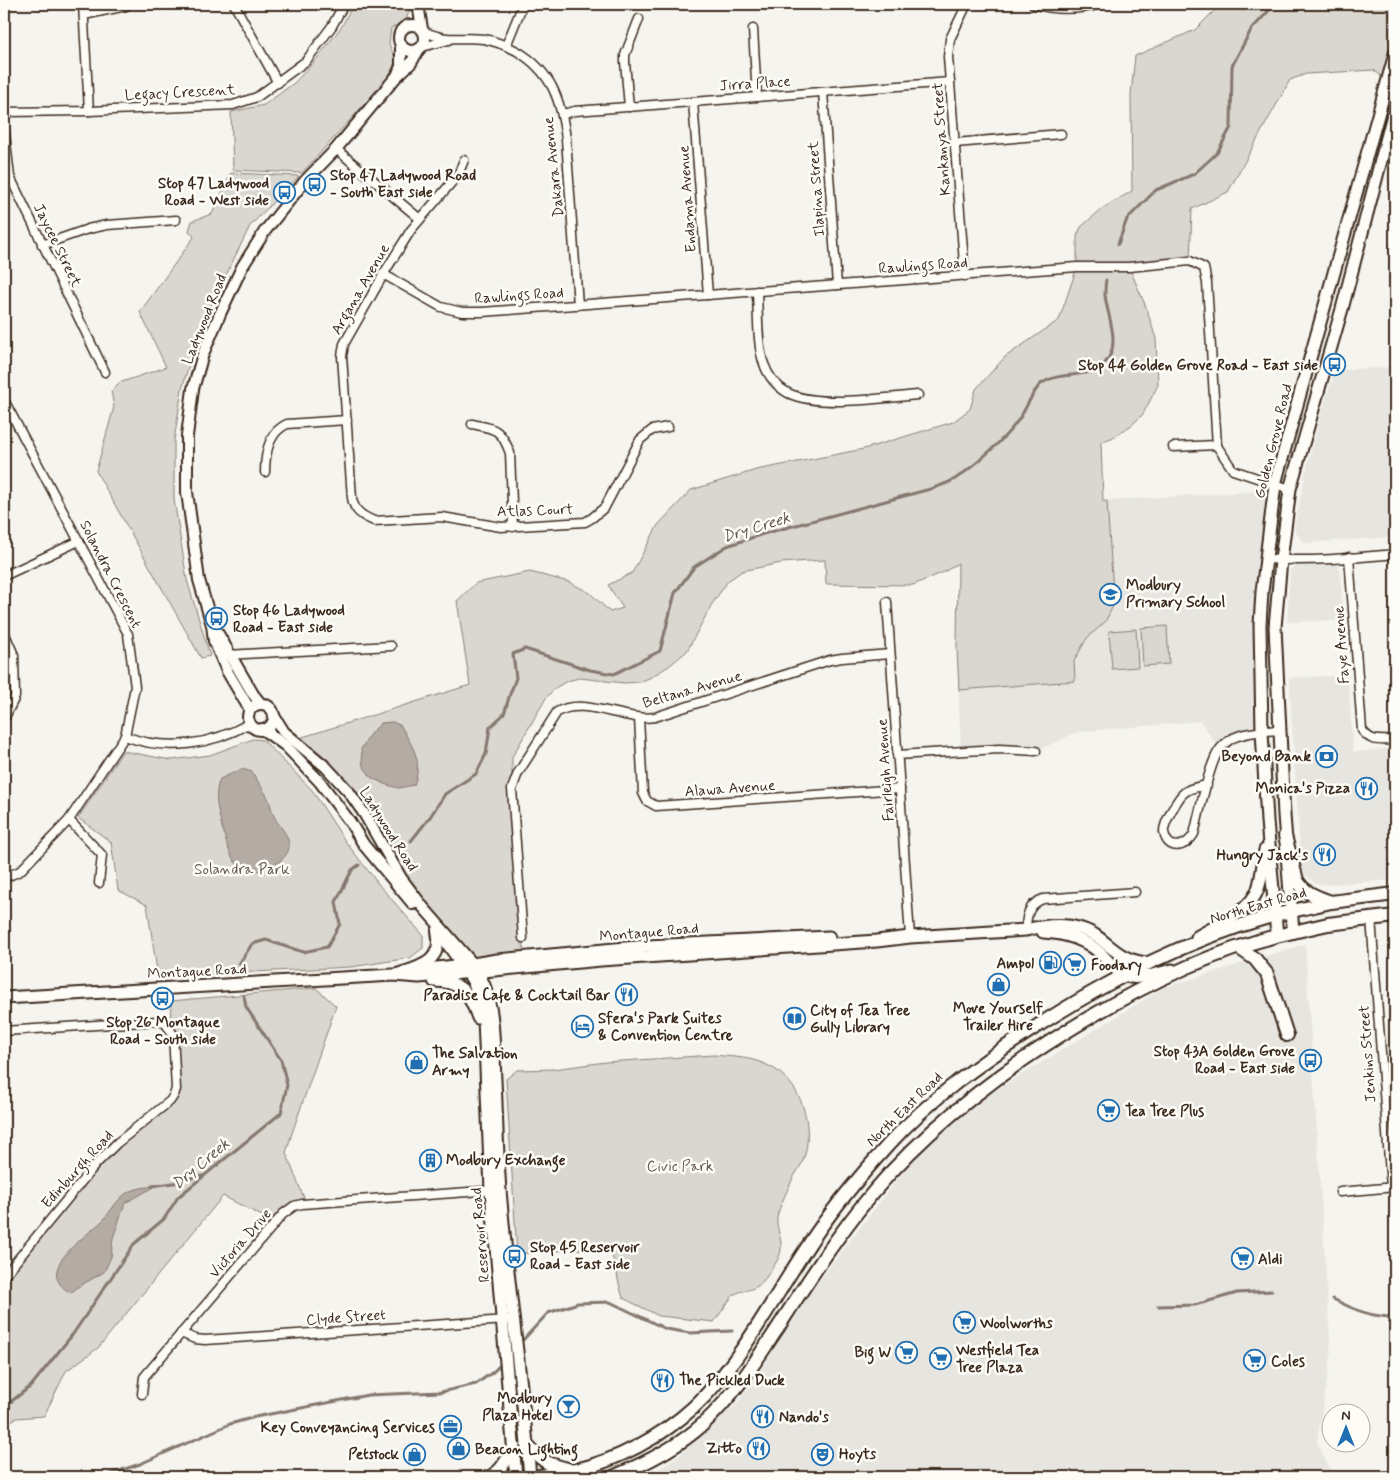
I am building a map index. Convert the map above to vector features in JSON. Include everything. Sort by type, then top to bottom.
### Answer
[{"type":"main road","name":"Golden Grove Road","points":[[1277,936],[1262,732],[1260,626],[1265,559],[1275,484],[1392,82],[1395,54]]},
{"type":"main road","name":"Golden Grove Road","points":[[1293,932],[1285,836],[1275,627],[1281,560],[1290,489],[1342,308],[1395,107]]},
{"type":"main road","points":[[1181,947],[1236,914],[1250,902],[1258,890],[1268,832]]},
{"type":"main road","points":[[1285,836],[1300,886],[1306,892],[1330,902]]},
{"type":"main road","name":"North East Road","points":[[534,1477],[575,1471],[628,1451],[655,1436],[704,1397],[722,1376],[806,1249],[849,1189],[919,1114],[965,1075],[993,1055],[1073,1003],[1146,963],[1181,947],[1214,934],[1275,915],[1330,902],[1395,894]]},
{"type":"main road","points":[[1123,975],[1142,977],[1199,962],[1277,936],[1328,924],[1395,916]]},
{"type":"main road","name":"Montague Road","points":[[1026,930],[1040,926],[1065,925],[1078,928],[1098,937],[1120,956],[1146,963]]},
{"type":"main road","name":"Montague Road","points":[[4,998],[393,975],[433,968],[470,968],[600,960],[1026,930],[1063,935],[1085,943],[1101,954],[1123,975]]},
{"type":"main road","points":[[1240,948],[1255,959],[1267,974],[1287,1035]]},
{"type":"main road","points":[[613,1477],[654,1458],[701,1426],[730,1396],[836,1240],[883,1180],[932,1132],[1004,1072],[1066,1032],[1104,1009],[1199,962]]},
{"type":"main road","name":"Reservoir Road","points":[[470,968],[484,1018],[486,1082],[508,1320],[530,1477]]},
{"type":"main road","name":"Reservoir Road","points":[[470,968],[489,1004],[492,1033],[495,1190]]},
{"type":"main road","points":[[393,975],[455,983],[462,988],[470,999],[478,1018],[486,1082]]},
{"type":"main road","points":[[993,1055],[1004,1072]]},
{"type":"main road","points":[[761,1319],[776,1330]]},
{"type":"main road","name":"Reservoir Road","points":[[508,1320],[516,1477]]},
{"type":"main road","points":[[488,1477],[495,1475],[501,1469],[514,1446]]},
{"type":"main road","points":[[527,1446],[551,1466],[575,1471]]},
{"type":"street","points":[[84,4],[88,111]]},
{"type":"street","points":[[234,4],[278,83]]},
{"type":"street","name":"Legacy Crescent","points":[[4,112],[88,111],[232,105],[257,97],[306,61],[332,26],[344,4]]},
{"type":"street","points":[[408,26],[417,4]]},
{"type":"street","points":[[417,4],[425,38],[421,48],[411,51],[401,44],[399,35],[404,28],[418,26],[423,30]]},
{"type":"street","points":[[506,46],[523,4]]},
{"type":"street","name":"Kankanya Street","points":[[965,276],[948,57],[950,39],[968,4]]},
{"type":"street","points":[[1033,4],[1054,9],[1102,4]]},
{"type":"street","points":[[84,15],[126,6]]},
{"type":"street","points":[[629,107],[624,62],[639,19]]},
{"type":"street","points":[[752,28],[757,97]]},
{"type":"street","name":"Dakara Avenue","points":[[423,30],[436,37],[451,40],[484,40],[506,46],[527,58],[544,74],[555,91],[563,114],[578,305]]},
{"type":"street","name":"Dakara Avenue","points":[[421,48],[451,40]]},
{"type":"street","name":"Ladywood Road","points":[[396,77],[401,66],[401,44]]},
{"type":"street","name":"Ladywood Road","points":[[250,710],[212,625],[199,580],[188,492],[187,436],[193,389],[204,354],[220,314],[242,267],[265,231],[304,182],[336,149],[396,77],[411,63],[421,48]]},
{"type":"street","name":"Jirra Place","points":[[563,114],[575,111],[950,82]]},
{"type":"street","name":"Ilapina Street","points":[[823,92],[837,285]]},
{"type":"street","name":"Endama Avenue","points":[[693,102],[708,295]]},
{"type":"street","name":"Jaycee Street","points":[[4,125],[10,177],[105,372]]},
{"type":"street","points":[[955,143],[1061,134]]},
{"type":"street","points":[[336,149],[420,219]]},
{"type":"street","name":"Argana Avenue","points":[[358,511],[352,498],[343,349],[383,274],[411,230],[458,175],[464,160]]},
{"type":"street","points":[[42,245],[88,229],[107,225],[176,220]]},
{"type":"street","name":"Rawlings Road","points":[[383,274],[441,307],[462,312],[482,312],[1077,267],[1129,266],[1190,261],[1204,268],[1207,282],[1217,445],[1233,470],[1290,489]]},
{"type":"street","points":[[756,291],[763,362],[768,374],[788,393],[803,398],[845,401],[918,395]]},
{"type":"street","name":"Solandra Crescent","points":[[4,400],[128,634],[135,686],[125,736],[69,820],[20,871],[4,878]]},
{"type":"street","points":[[265,472],[265,457],[271,440],[280,427],[287,424],[347,420]]},
{"type":"street","points":[[472,424],[495,428],[506,441],[510,453],[513,527]]},
{"type":"street","name":"Atlas Court","points":[[358,511],[364,517],[374,521],[442,517],[501,527],[585,522],[605,507],[640,440],[652,430],[668,427]]},
{"type":"street","points":[[1173,447],[1217,445]]},
{"type":"street","points":[[4,576],[79,541]]},
{"type":"street","points":[[1265,559],[1349,558],[1395,554]]},
{"type":"street","name":"Faye Avenue","points":[[1349,558],[1362,730],[1367,737],[1374,740],[1395,740]]},
{"type":"street","name":"Fairleigh Avenue","points":[[887,602],[910,937]]},
{"type":"street","points":[[4,632],[14,655],[14,698],[4,719]]},
{"type":"street","points":[[225,656],[391,646]]},
{"type":"street","name":"Beltana Avenue","points":[[523,938],[512,789],[518,773],[552,719],[560,710],[594,709],[639,718],[655,717],[830,660],[890,654]]},
{"type":"street","name":"Ladywood Road","points":[[225,656],[261,704]]},
{"type":"street","points":[[261,704],[268,706],[274,716],[272,724],[262,729],[255,728],[250,723],[250,710],[261,704]]},
{"type":"street","name":"Ladywood Road","points":[[274,716],[284,732],[326,767],[349,792],[365,815],[401,878],[470,968]]},
{"type":"street","name":"Alawa Avenue","points":[[639,718],[643,793],[647,802],[656,806],[900,789]]},
{"type":"street","points":[[125,736],[142,743],[184,745],[234,733],[250,723]]},
{"type":"street","name":"Ladywood Road","points":[[262,729],[286,746],[320,782],[345,815],[364,845],[436,931],[470,968]]},
{"type":"street","points":[[1207,785],[1190,789],[1180,797],[1163,831],[1168,842],[1179,846],[1190,842],[1194,834],[1207,785],[1213,762],[1225,744],[1238,736],[1280,730]]},
{"type":"street","points":[[897,755],[999,749],[1036,751]]},
{"type":"street","points":[[69,820],[102,854],[99,883]]},
{"type":"street","points":[[1026,930],[1027,915],[1030,909],[1043,899],[1135,892]]},
{"type":"street","name":"Jenkins Street","points":[[1371,918],[1393,1187]]},
{"type":"street","points":[[393,975],[432,960],[438,950],[436,931]]},
{"type":"street","name":"Edinburgh Road","points":[[4,1031],[158,1021],[165,1023],[170,1028],[174,1040],[176,1089],[170,1100],[117,1143],[96,1164],[4,1276]]},
{"type":"street","points":[[1340,1192],[1393,1187]]},
{"type":"street","name":"Victoria Drive","points":[[142,1394],[144,1377],[283,1214],[294,1206],[306,1203],[495,1190]]},
{"type":"street","name":"Clyde Street","points":[[181,1333],[196,1339],[205,1340],[508,1320]]},
{"type":"shaded area","points":[[1395,367],[1395,537],[1304,543],[1294,530],[1319,420],[1335,370]]},
{"type":"shaded area","name":"Modbury Primary School","points":[[1274,490],[1265,559],[1262,731],[1248,733],[1220,749],[1200,721],[1077,732],[1036,751],[961,752],[957,648],[1103,501]]},
{"type":"shaded area","points":[[1329,562],[1340,569],[1343,620],[1287,622],[1290,570],[1297,564]]},
{"type":"shaded area","points":[[1348,675],[1353,752],[1395,748],[1395,880],[1317,885],[1303,873],[1301,865],[1289,678]]},
{"type":"shaded area","points":[[393,722],[401,726],[415,754],[417,776],[414,785],[399,788],[387,785],[372,778],[363,766],[361,749],[370,734],[381,723]]},
{"type":"shaded area","points":[[242,769],[252,772],[269,800],[273,814],[289,841],[289,849],[283,859],[263,870],[244,870],[238,865],[228,849],[219,815],[217,791],[220,779]]},
{"type":"shaded area","points":[[1305,944],[1331,1356],[1317,1442],[1333,1477],[645,1477],[674,1460],[740,1400],[818,1282],[916,1155],[985,1097],[1163,988]]},
{"type":"shaded area","points":[[156,1186],[125,1203],[113,1238],[111,1257],[104,1272],[71,1293],[60,1284],[57,1274],[59,1264],[66,1254],[104,1219],[127,1193],[145,1187]]},
{"type":"green space","points":[[353,4],[411,4],[406,21],[391,28],[389,44],[396,60],[388,78],[302,173],[233,170],[231,112],[264,105],[294,83],[315,61],[342,26]]},
{"type":"green space","points":[[1221,4],[1395,4],[1395,54],[1388,82],[1374,70],[1306,74],[1290,80],[1228,192],[1192,209],[1190,261],[1129,267],[1146,307],[1156,339],[1158,385],[1143,414],[1133,424],[1114,437],[1101,442],[1103,501],[1107,501],[1113,606],[1105,622],[1087,638],[1074,661],[1075,681],[959,690],[957,648],[958,563],[944,572],[913,585],[826,584],[825,560],[781,563],[742,571],[728,581],[712,604],[687,651],[669,666],[640,682],[624,683],[579,678],[567,681],[555,688],[546,698],[512,757],[512,789],[524,957],[473,964],[423,907],[349,792],[293,740],[470,685],[457,601],[476,583],[530,572],[569,582],[590,593],[610,612],[623,608],[608,585],[632,573],[658,525],[691,490],[756,470],[864,449],[953,422],[970,409],[976,389],[1005,357],[1059,320],[1077,267],[1077,236],[1081,227],[1103,208],[1132,191],[1131,94],[1135,56],[1195,30]]},
{"type":"green space","points":[[231,173],[299,176],[250,226],[204,320],[182,389],[174,441],[174,499],[187,580],[210,656],[201,658],[96,471],[114,407],[111,391],[119,383],[166,367],[140,312],[194,237],[189,231],[192,221],[212,214]]},
{"type":"green space","points":[[1167,626],[1169,664],[1143,666],[1141,628]]},
{"type":"green space","points":[[1136,629],[1138,667],[1112,669],[1109,631]]},
{"type":"green space","name":"Solandra Park","points":[[253,739],[263,740],[312,790],[345,841],[380,886],[423,935],[423,948],[410,958],[351,967],[158,977],[147,905],[118,890],[111,842],[78,818],[123,751],[171,760],[210,755]]},
{"type":"green space","points":[[316,988],[336,1006],[286,1153],[306,1203],[279,1219],[266,1218],[223,1196],[98,1348],[66,1371],[44,1416],[16,1418],[4,1426],[4,1276],[76,1188],[134,1128],[174,1095],[170,1028],[171,1001]]},
{"type":"green space","name":"Civic Park","points":[[714,1055],[756,1061],[780,1073],[790,1082],[797,1093],[806,1119],[807,1145],[804,1158],[778,1213],[777,1225],[781,1242],[780,1254],[762,1282],[753,1288],[734,1295],[714,1322],[659,1316],[623,1298],[616,1266],[608,1247],[517,1254],[506,1079],[517,1070],[554,1069],[606,1062]]},
{"type":"waterway","name":"Dry Creek","points":[[1118,244],[1127,219],[1156,190],[1194,174],[1217,153],[1231,127],[1232,66],[1251,30],[1275,4]]},
{"type":"waterway","name":"Dry Creek","points":[[411,841],[445,794],[476,774],[486,754],[490,727],[504,714],[516,678],[513,654],[525,649],[590,670],[614,674],[660,651],[675,593],[694,567],[727,546],[763,534],[934,488],[955,479],[981,459],[1006,435],[1019,419],[1035,390],[1042,383],[1050,379],[1086,373],[1102,366],[1108,359],[1113,344],[1113,336],[1106,303],[1106,280]]},
{"type":"waterway","name":"Dry Creek","points":[[239,964],[252,944],[266,940],[303,952],[327,947],[340,924],[336,902],[352,870],[359,865]]},
{"type":"waterway","name":"Dry Creek","points":[[4,1407],[31,1386],[73,1334],[134,1244],[164,1219],[178,1197],[281,1113],[287,1085],[281,1060],[246,1007],[244,996]]},
{"type":"waterway","points":[[152,1186],[203,1176]]},
{"type":"waterway","points":[[1158,1306],[1195,1305],[1237,1293],[1272,1291]]},
{"type":"waterway","points":[[1333,1299],[1363,1312],[1378,1316],[1395,1317]]},
{"type":"waterway","points":[[523,1340],[548,1313],[578,1303],[610,1302],[666,1329],[690,1333],[732,1331]]},
{"type":"waterway","points":[[101,1477],[140,1464],[230,1424],[255,1417],[368,1395],[441,1392],[476,1384],[499,1366]]},
{"type":"place","name":"Stop 47 Ladywood Road - South East side","points":[[314,184]]},
{"type":"place","name":"Stop 47 Ladywood Road - West side","points":[[285,192]]},
{"type":"place","name":"Stop 44 Golden Grove Road - East side","points":[[1334,365]]},
{"type":"place","name":"Modbury Primary School","points":[[1110,594]]},
{"type":"place","name":"Stop 46 Ladywood Road - East side","points":[[217,619]]},
{"type":"place","name":"Beyond Bank","points":[[1327,756]]},
{"type":"place","name":"Monica's Pizza","points":[[1366,788]]},
{"type":"place","name":"Hungry Jack's","points":[[1324,855]]},
{"type":"place","name":"Ampol","points":[[1050,963]]},
{"type":"place","name":"Foodary","points":[[1075,965]]},
{"type":"place","name":"Move Yourself Trailer Hire","points":[[998,985]]},
{"type":"place","name":"Paradise Cafe & Cocktail Bar","points":[[626,995]]},
{"type":"place","name":"Stop 26 Montague Road - South side","points":[[163,999]]},
{"type":"place","name":"City of Tea Tree Gully Library","points":[[794,1019]]},
{"type":"place","name":"Sfera's Park Suites & Convention Centre","points":[[582,1027]]},
{"type":"place","name":"Stop 43A Golden Grove Road - East side","points":[[1311,1060]]},
{"type":"place","name":"The Salvation Army","points":[[416,1062]]},
{"type":"place","name":"Tea Tree Plus","points":[[1109,1111]]},
{"type":"place","name":"Modbury Exchange","points":[[430,1160]]},
{"type":"place","name":"Stop 45 Reservoir Road - East side","points":[[514,1256]]},
{"type":"place","name":"Aldi","points":[[1242,1259]]},
{"type":"place","name":"Woolworths","points":[[964,1323]]},
{"type":"place","name":"Big W","points":[[907,1352]]},
{"type":"place","name":"Westfield Tea Tree Plaza","points":[[940,1359]]},
{"type":"place","name":"Coles","points":[[1255,1361]]},
{"type":"place","name":"The Pickled Duck","points":[[663,1380]]},
{"type":"place","name":"Modbury Plaza Hotel","points":[[568,1407]]},
{"type":"place","name":"Nando's","points":[[763,1417]]},
{"type":"place","name":"Key Conveyancing Services","points":[[451,1427]]},
{"type":"place","name":"Zitto","points":[[758,1448]]},
{"type":"place","name":"Beacon Lighting","points":[[459,1449]]},
{"type":"place","name":"Petstock","points":[[415,1454]]},
{"type":"place","name":"Hoyts","points":[[823,1454]]}]
